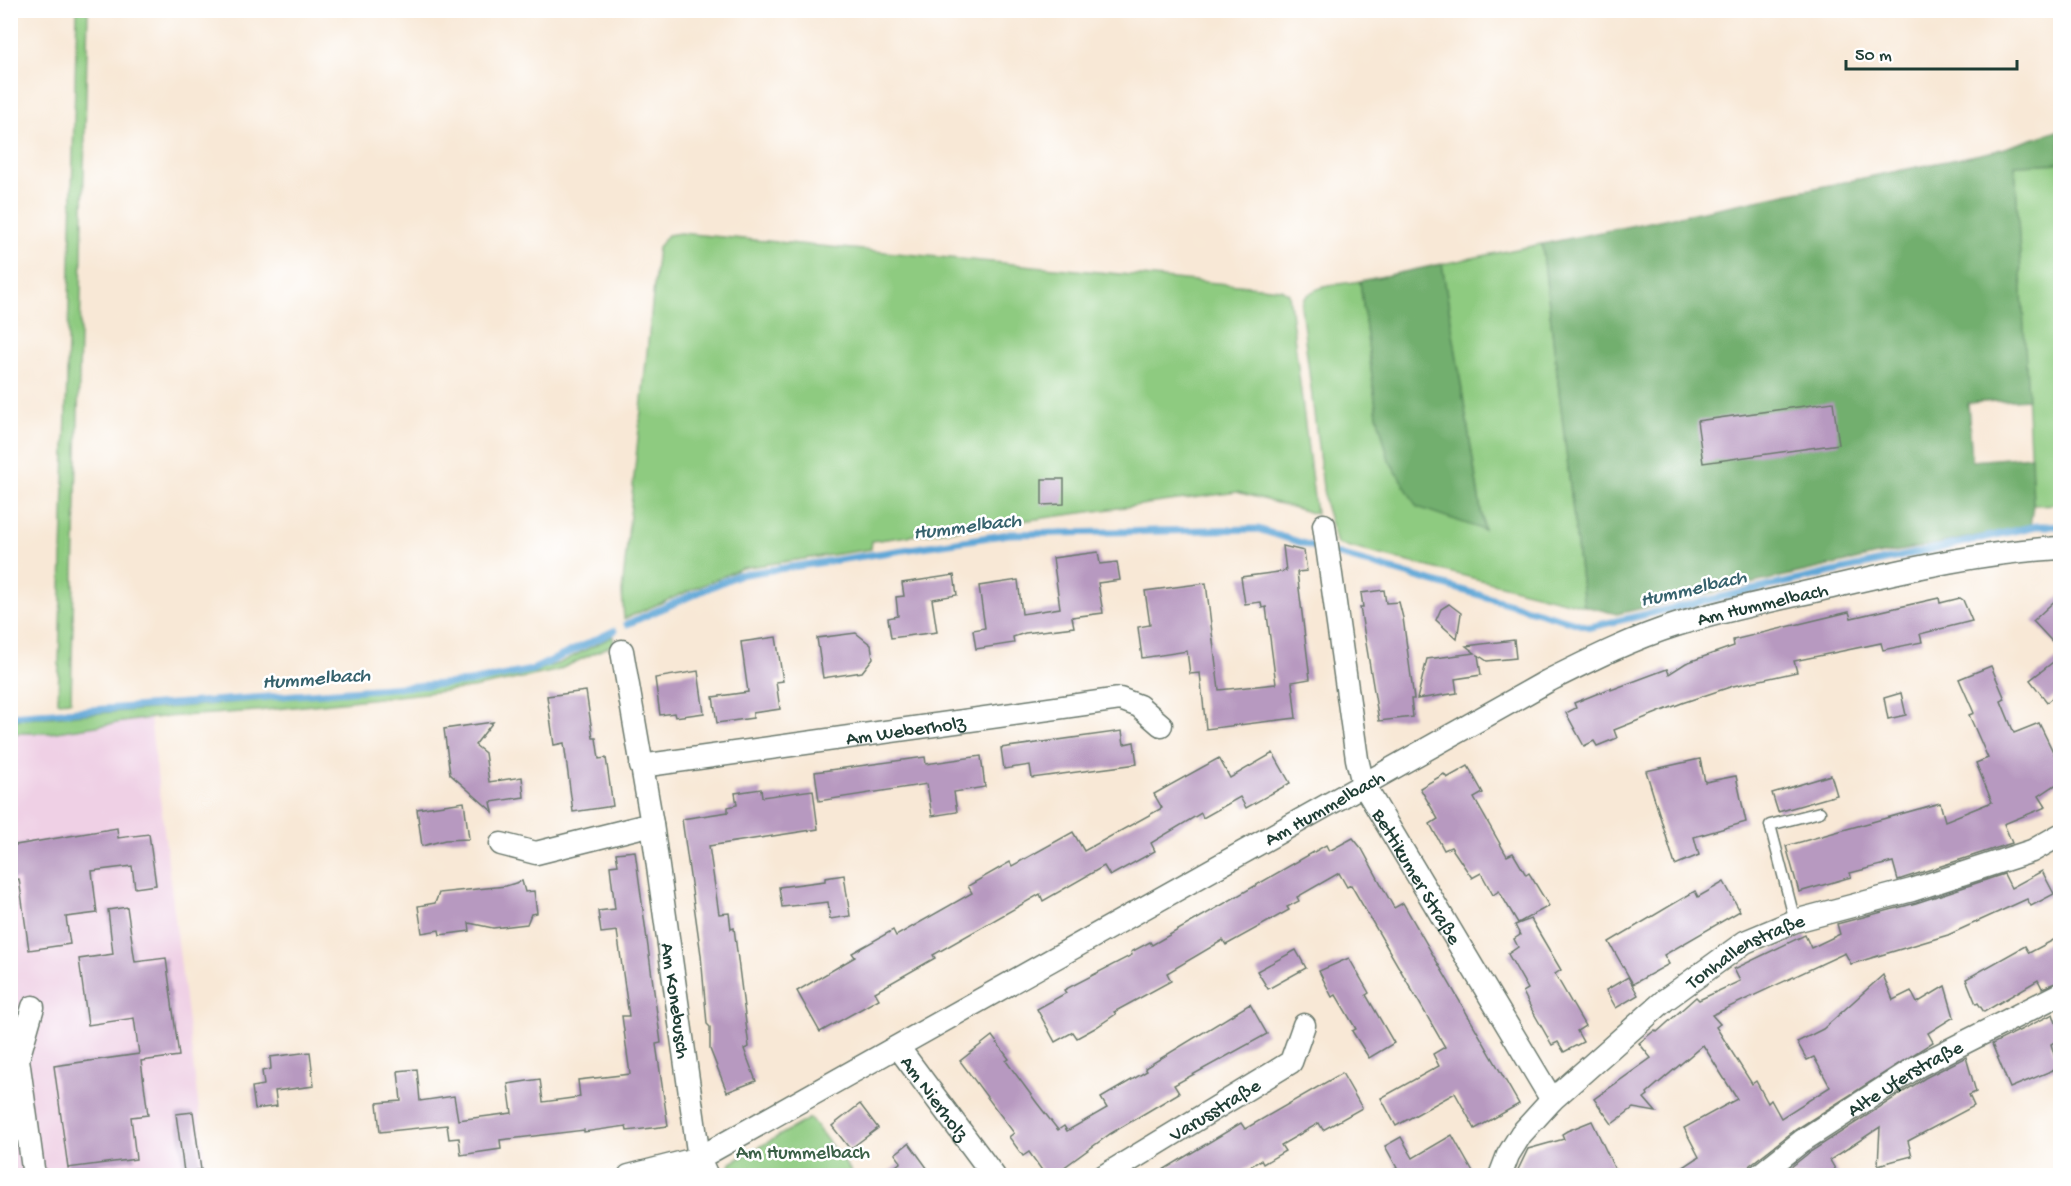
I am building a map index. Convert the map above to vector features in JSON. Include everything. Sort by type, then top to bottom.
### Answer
[{"type":"street","name":"Bettikumer Straße","points":[[1324,525],[1357,759],[1364,784],[1552,1100]]},
{"type":"street","name":"Am Hummelbach","points":[[629,1176],[703,1167],[898,1047],[1546,682],[1604,654],[1674,626],[1916,568],[1984,556],[2061,548]]},
{"type":"street","name":"Am Konebusch","points":[[622,651],[651,824],[703,1167]]},
{"type":"street","name":"Am Weberholz","points":[[641,766],[1120,699],[1139,706],[1161,725]]},
{"type":"street","points":[[501,844],[536,853],[651,824]]},
{"type":"street","name":"Tonhallenstraße","points":[[1500,1176],[1521,1134],[1552,1100],[1665,1000],[1745,942],[1795,921],[1911,890],[2032,851],[2061,835]]},
{"type":"street","name":"Alte Uferstraße","points":[[1758,1176],[1802,1141],[1918,1066],[2061,994]]},
{"type":"street","points":[[33,1007],[18,1059],[33,1176]]},
{"type":"street","name":"Varusstraße","points":[[1104,1176],[1291,1062],[1304,1025]]},
{"type":"street","name":"Am Nierholz","points":[[898,1047],[994,1176]]},
{"type":"lane","points":[[1795,921],[1770,825],[1820,812]]},
{"type":"shaded area","points":[[150,718],[207,1175],[11,1175],[10,733],[50,733]]},
{"type":"green space","points":[[88,10],[71,701],[58,702],[77,11]]},
{"type":"green space","points":[[2060,130],[2060,163],[2015,165],[2028,399],[1968,403],[1972,461],[2031,456],[2033,505],[2030,526],[1873,556],[1617,614],[1584,606],[1542,244],[1995,151]]},
{"type":"green space","points":[[2060,163],[2060,504],[2033,505],[2015,165]]},
{"type":"green space","points":[[680,233],[1281,289],[1289,294],[1316,514],[1237,492],[872,541],[871,549],[742,568],[624,619],[622,592],[658,247],[668,235]]},
{"type":"green space","points":[[1542,244],[1584,606],[1337,544],[1325,504],[1301,306],[1304,299],[1317,289],[1360,281],[1377,415],[1484,529],[1442,264]]},
{"type":"green space","points":[[1442,264],[1484,530],[1417,507],[1389,460],[1377,415],[1360,281]]},
{"type":"green space","points":[[613,636],[614,644],[556,671],[472,688],[257,711],[150,718],[50,733],[11,733],[11,720],[470,684],[532,672],[560,663]]},
{"type":"green space","name":"Am Hummelbach","points":[[810,1118],[854,1175],[728,1175],[731,1163]]},
{"type":"building","points":[[1833,402],[1839,444],[1703,463],[1697,421]]},
{"type":"building","points":[[1042,479],[1064,479],[1064,504],[1042,505]]},
{"type":"building","points":[[1283,546],[1304,551],[1307,571],[1297,572],[1310,679],[1292,682],[1296,718],[1206,729],[1200,673],[1190,674],[1187,651],[1142,658],[1138,627],[1150,625],[1145,591],[1206,583],[1219,690],[1276,684],[1266,607],[1262,608],[1261,602],[1245,604],[1241,577],[1286,571]]},
{"type":"building","points":[[1098,552],[1100,564],[1117,562],[1120,580],[1098,583],[1103,613],[1072,617],[1074,627],[1025,633],[1013,637],[1014,643],[976,649],[973,630],[985,628],[979,586],[1018,580],[1022,614],[1060,608],[1053,558]]},
{"type":"building","points":[[954,575],[957,595],[932,599],[937,632],[891,638],[888,618],[898,616],[896,597],[904,596],[902,583]]},
{"type":"building","points":[[1384,590],[1386,603],[1399,602],[1414,699],[1411,699],[1413,717],[1379,721],[1360,607],[1363,607],[1361,593]]},
{"type":"building","points":[[2061,595],[2061,651],[2033,621]]},
{"type":"building","points":[[1939,598],[1940,603],[1960,598],[1963,600],[1972,621],[1920,634],[1922,642],[1883,650],[1881,643],[1794,661],[1797,672],[1733,686],[1682,703],[1614,730],[1617,738],[1597,746],[1594,741],[1584,746],[1566,713],[1576,708],[1574,703],[1667,669],[1669,674],[1686,663],[1734,646],[1733,640],[1849,612],[1851,618]]},
{"type":"building","points":[[1449,604],[1461,613],[1457,639],[1436,620],[1441,609]]},
{"type":"building","points":[[856,633],[871,645],[873,658],[862,672],[823,678],[817,638]]},
{"type":"building","points":[[776,637],[783,681],[776,682],[780,709],[753,713],[753,718],[717,723],[713,697],[748,692],[741,642]]},
{"type":"building","points":[[1514,640],[1516,658],[1487,661],[1478,655],[1481,675],[1455,679],[1457,693],[1417,699],[1427,659],[1475,653],[1466,646]]},
{"type":"building","points":[[2061,656],[2061,691],[2047,702],[2030,680]]},
{"type":"building","points":[[1991,666],[2005,699],[2001,701],[2014,733],[2039,723],[2061,768],[2061,781],[2039,796],[2046,807],[2004,824],[2012,843],[1898,880],[1893,862],[1850,873],[1851,877],[1799,892],[1786,846],[1940,803],[1945,821],[1992,802],[1976,763],[1988,758],[1969,715],[1974,713],[1959,679]]},
{"type":"building","points":[[698,671],[704,713],[675,717],[674,713],[660,715],[655,678]]},
{"type":"building","points":[[586,691],[593,738],[596,738],[599,759],[606,758],[613,806],[573,812],[564,743],[554,745],[547,696]]},
{"type":"building","points":[[1901,693],[1906,715],[1888,719],[1884,698]]},
{"type":"building","points":[[493,722],[475,745],[485,753],[489,782],[522,777],[524,797],[491,802],[493,812],[450,774],[444,729]]},
{"type":"building","points":[[1122,731],[1124,744],[1134,742],[1137,764],[1032,778],[1030,765],[1004,769],[1001,748]]},
{"type":"building","points":[[1273,753],[1290,783],[1246,808],[1240,797],[1203,818],[1201,813],[1151,843],[1155,851],[1110,876],[1104,866],[1043,901],[1040,894],[933,955],[935,958],[875,992],[879,999],[820,1032],[797,991],[855,957],[852,953],[893,930],[896,936],[972,893],[968,886],[1010,862],[1012,866],[1073,832],[1084,851],[1162,808],[1154,794],[1219,758],[1230,778]]},
{"type":"building","points":[[981,756],[985,787],[954,792],[957,812],[932,816],[927,784],[819,801],[815,772],[925,757],[926,764]]},
{"type":"building","points":[[1700,759],[1705,782],[1736,776],[1746,822],[1694,837],[1699,855],[1675,865],[1646,771]]},
{"type":"building","points":[[1468,766],[1483,793],[1474,798],[1507,856],[1513,853],[1526,875],[1529,873],[1549,906],[1518,923],[1499,891],[1493,895],[1481,873],[1472,878],[1451,847],[1444,850],[1430,824],[1438,819],[1420,788],[1444,774],[1447,778]]},
{"type":"building","points":[[1831,775],[1837,795],[1778,812],[1772,793]]},
{"type":"building","points":[[761,789],[762,797],[813,790],[818,829],[709,846],[719,914],[729,913],[731,929],[734,928],[749,1047],[744,1049],[756,1081],[727,1092],[710,1049],[710,1027],[707,1024],[701,955],[682,819],[728,812],[728,807],[737,805],[735,793]]},
{"type":"building","points":[[464,802],[469,839],[445,840],[422,846],[417,809]]},
{"type":"building","points":[[117,828],[118,838],[149,834],[156,885],[135,888],[132,866],[92,871],[97,913],[66,917],[70,944],[29,950],[19,879],[10,880],[10,846]]},
{"type":"building","points":[[1353,838],[1362,849],[1394,908],[1403,903],[1519,1104],[1475,1129],[1455,1093],[1396,1126],[1381,1098],[1439,1066],[1433,1054],[1445,1047],[1351,885],[1347,887],[1339,873],[1297,897],[1299,901],[1287,907],[1289,910],[1226,945],[1223,940],[1167,973],[1171,981],[1114,1012],[1116,1014],[1095,1028],[1077,1038],[1073,1032],[1055,1042],[1037,1009],[1066,993],[1064,990],[1132,955],[1131,952],[1150,942],[1152,945],[1326,845],[1329,851]]},
{"type":"building","points":[[635,851],[661,1043],[656,1044],[668,1126],[627,1131],[626,1126],[500,1140],[501,1149],[461,1155],[459,1138],[449,1139],[447,1125],[380,1132],[377,1103],[401,1101],[398,1071],[417,1069],[420,1101],[454,1096],[458,1120],[512,1113],[508,1084],[540,1079],[543,1102],[580,1097],[578,1080],[630,1074],[622,1016],[629,1016],[617,931],[601,933],[598,911],[615,909],[610,866],[618,865],[616,853]]},
{"type":"building","points":[[2042,871],[2054,894],[2031,906],[2027,899],[1948,935],[1851,964],[1845,953],[1712,1015],[1720,1024],[1716,1027],[1752,1084],[1756,1081],[1768,1103],[1771,1100],[1781,1118],[1830,1087],[1814,1057],[1807,1060],[1797,1042],[1823,1029],[1883,975],[1893,1000],[1911,991],[1917,1003],[1945,986],[1954,1017],[1928,1033],[1933,1042],[1795,1130],[1750,1165],[1745,1176],[1670,1176],[1699,1157],[1684,1128],[1737,1099],[1703,1045],[1647,1093],[1648,1095],[1644,1098],[1656,1112],[1633,1108],[1612,1124],[1594,1099],[1651,1058],[1639,1043],[1655,1030],[1657,1032],[1696,997],[1699,1000],[1740,981],[1734,969],[1805,935],[1811,948],[1840,934],[1837,924],[1916,903],[2004,874],[2011,888]]},
{"type":"building","points":[[844,875],[850,916],[830,919],[828,902],[782,907],[779,887],[825,881],[825,878]]},
{"type":"building","points":[[522,881],[525,892],[534,891],[537,913],[531,914],[527,924],[493,928],[469,923],[470,931],[440,935],[439,930],[422,933],[418,906],[435,903],[439,893],[506,886]]},
{"type":"building","points":[[1724,882],[1740,911],[1664,955],[1669,964],[1633,984],[1609,942],[1695,891],[1698,897]]},
{"type":"building","points":[[127,907],[135,962],[166,958],[179,1056],[141,1061],[148,1115],[131,1117],[136,1159],[68,1168],[54,1066],[139,1054],[134,1018],[88,1025],[79,959],[113,954],[108,910]]},
{"type":"building","points":[[1531,919],[1561,970],[1555,974],[1585,1026],[1577,1031],[1583,1042],[1564,1052],[1558,1042],[1552,1045],[1532,1010],[1523,992],[1528,989],[1508,954],[1518,947],[1514,939],[1520,935],[1515,925]]},
{"type":"building","points":[[2061,936],[2061,981],[2042,988],[2038,980],[1984,1012],[1978,1003],[1976,1004],[1966,979],[2025,946],[2029,953]]},
{"type":"building","points":[[1296,950],[1306,968],[1268,989],[1257,971]]},
{"type":"building","points":[[1349,958],[1369,993],[1366,995],[1394,1043],[1369,1058],[1352,1031],[1356,1029],[1336,995],[1332,997],[1319,971]]},
{"type":"building","points":[[1628,977],[1638,995],[1616,1008],[1606,990]]},
{"type":"building","points":[[1250,1004],[1267,1034],[1174,1085],[1179,1093],[1110,1134],[1052,1176],[1046,1176],[1029,1152],[1023,1156],[1009,1137],[1014,1133],[960,1061],[992,1036],[1009,1059],[1006,1061],[1058,1130],[1064,1126],[1067,1131],[1107,1108],[1101,1098],[1147,1071],[1145,1068]]},
{"type":"building","points":[[2053,1014],[2061,1038],[2051,1044],[2058,1068],[2010,1088],[1992,1044]]},
{"type":"building","points":[[310,1052],[314,1086],[275,1091],[277,1106],[255,1109],[252,1087],[264,1085],[262,1071],[271,1069],[270,1057]]},
{"type":"building","points":[[1966,1057],[1976,1092],[1969,1095],[1974,1106],[1908,1141],[1912,1156],[1878,1165],[1880,1127],[1830,1160],[1839,1176],[1780,1176],[1810,1152],[1925,1078]]},
{"type":"building","points":[[1342,1073],[1362,1108],[1323,1130],[1319,1123],[1281,1145],[1285,1151],[1263,1164],[1261,1160],[1234,1176],[1153,1176],[1241,1123],[1245,1129]]},
{"type":"building","points":[[860,1104],[878,1128],[850,1149],[832,1126]]},
{"type":"building","points":[[193,1112],[201,1170],[184,1172],[176,1114]]},
{"type":"building","points":[[1592,1121],[1618,1176],[1515,1176],[1528,1149],[1564,1139],[1562,1134]]},
{"type":"building","points":[[1452,1135],[1475,1176],[1384,1176],[1397,1168],[1385,1146],[1401,1137],[1413,1158]]},
{"type":"building","points":[[909,1143],[933,1176],[883,1176],[901,1162],[895,1154]]},
{"type":"waterway","name":"Hummelbach","points":[[1337,554],[1590,627],[2036,526],[2060,526]]},
{"type":"waterway","name":"Hummelbach","points":[[627,624],[738,575],[1009,534],[1258,529],[1321,549]]},
{"type":"waterway","name":"Hummelbach","points":[[10,716],[470,682],[532,670],[614,631]]}]
